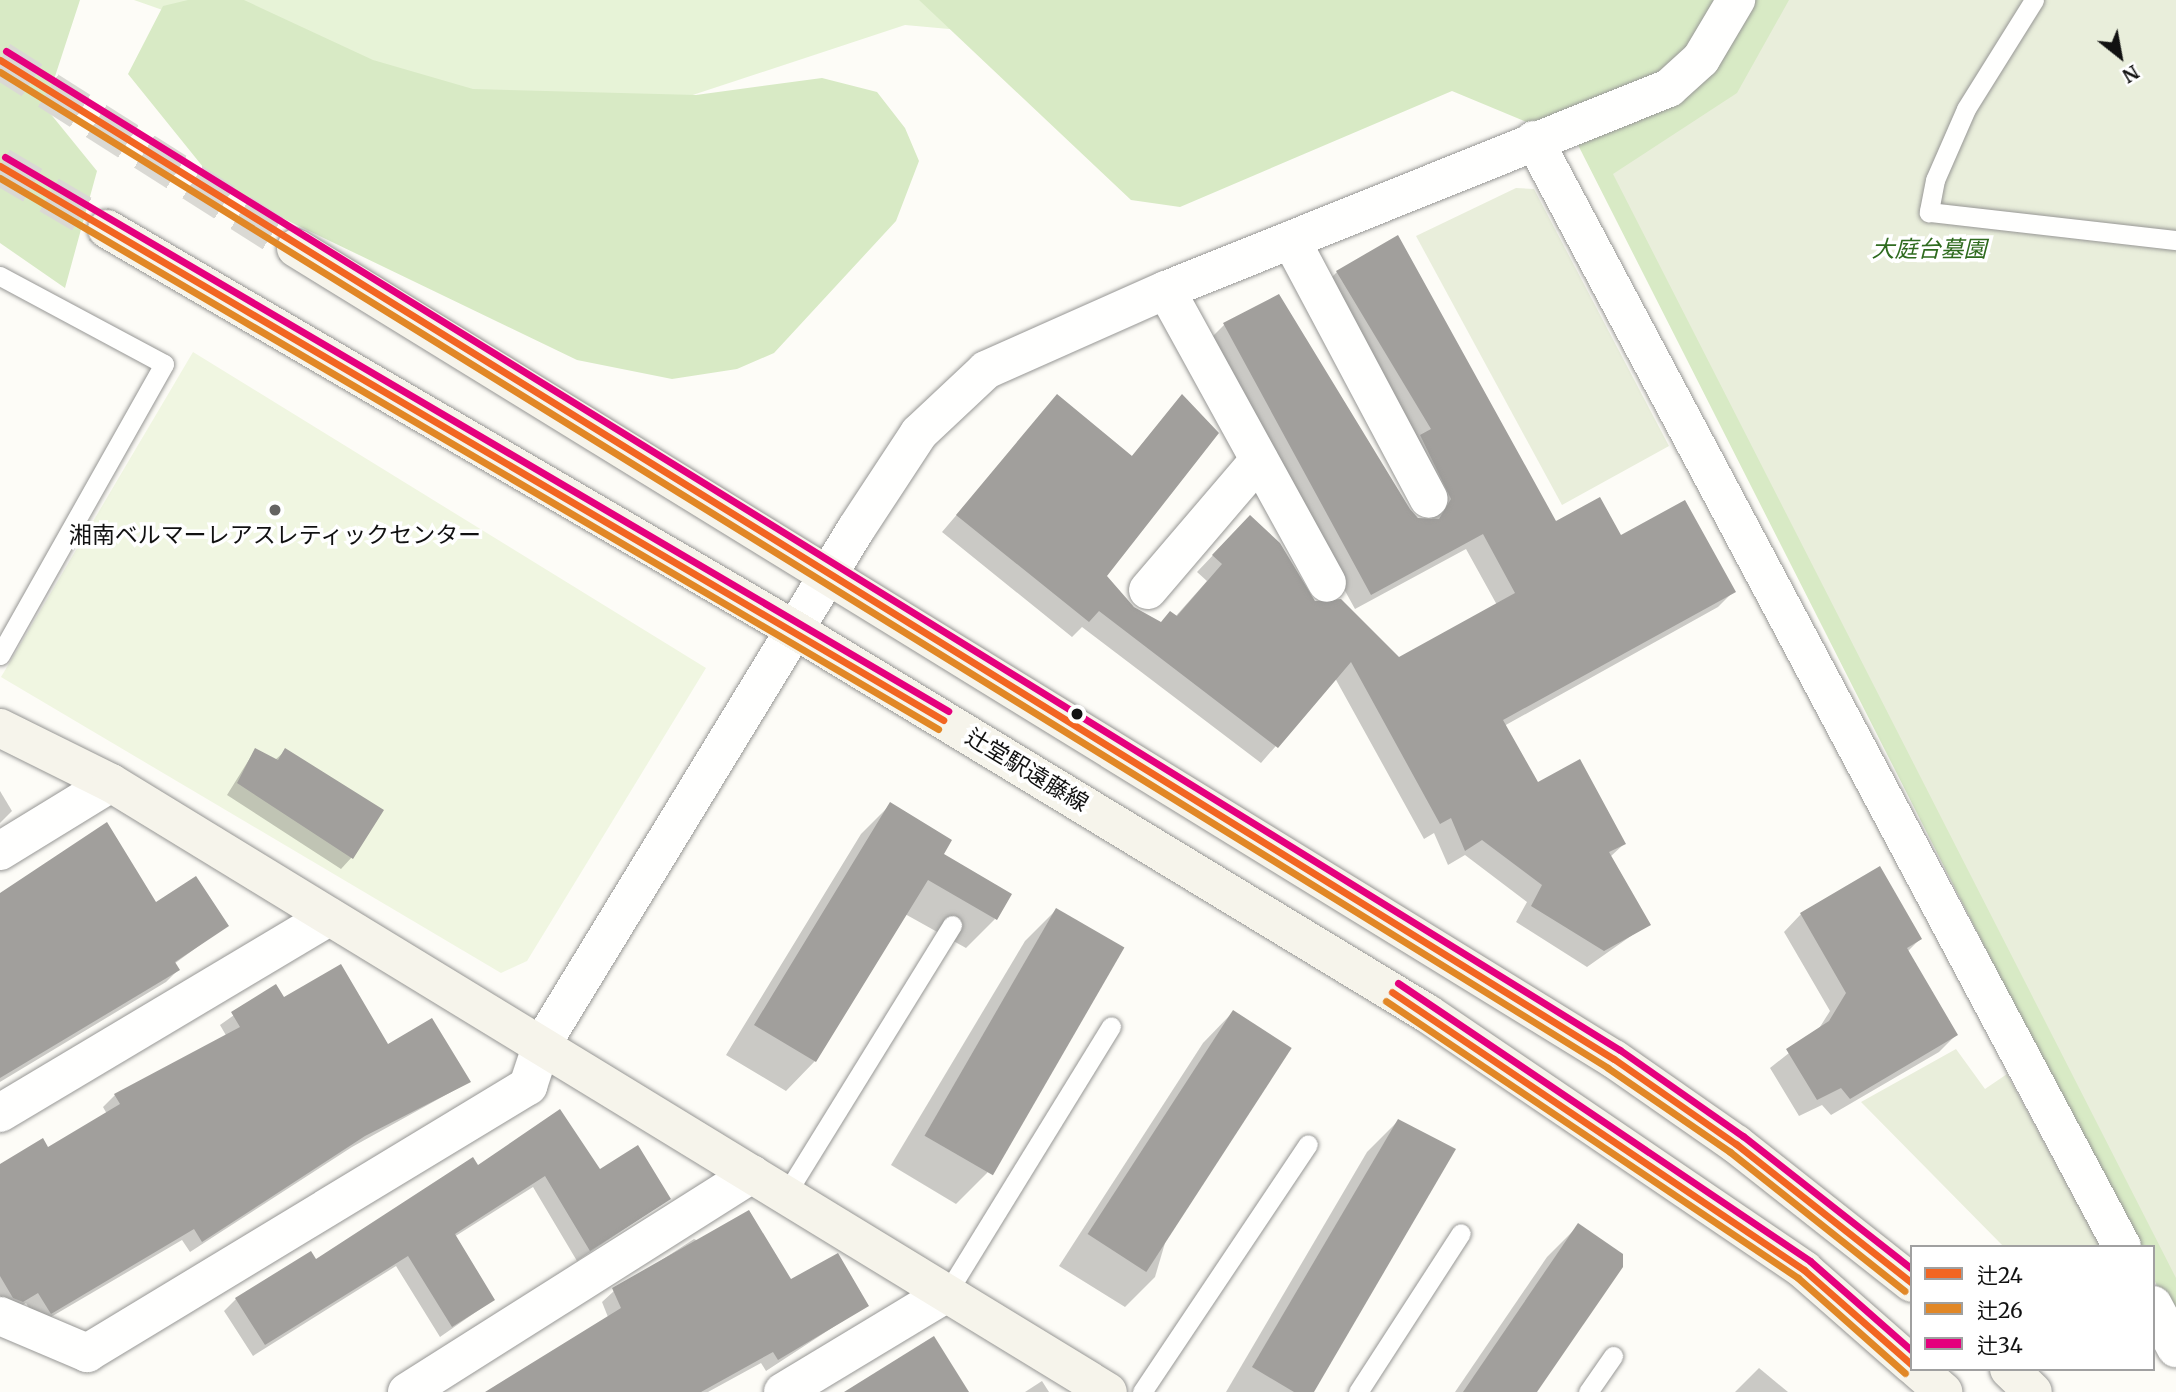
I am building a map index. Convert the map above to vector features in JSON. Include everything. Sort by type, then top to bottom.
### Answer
[{"type":"street","points":[[0,1316],[87,1353],[528,1086],[542,1044],[829,574],[919,433],[986,370],[1166,290],[1669,88],[1701,59],[1736,0]]},
{"type":"street","points":[[1534,140],[2121,1245]]},
{"type":"street","name":"辻堂駅遠藤線","points":[[107,229],[795,630],[1428,1014],[1804,1270],[1910,1363]]},
{"type":"street","points":[[1291,240],[1429,499]]},
{"type":"street","points":[[296,248],[1614,1059],[1736,1144],[1910,1281]]},
{"type":"street","points":[[1166,290],[1327,583]]},
{"type":"street","points":[[1148,590],[1259,460]]},
{"type":"street","points":[[0,728],[111,783],[1108,1392]]},
{"type":"street","points":[[0,851],[111,783]]},
{"type":"street","points":[[0,1113],[329,917]]},
{"type":"street","points":[[407,1392],[752,1174]]},
{"type":"street","points":[[783,1392],[947,1293]]},
{"type":"street","points":[[2155,1309],[2176,1348]]},
{"type":"street","points":[[1919,1371],[1942,1392]]},
{"type":"street","points":[[2011,1371],[2033,1392]]},
{"type":"lane","points":[[2034,0],[1966,109],[1935,180],[1929,212],[2176,240]]},
{"type":"lane","points":[[0,276],[164,364],[0,655]]},
{"type":"lane","points":[[786,1194],[952,925]]},
{"type":"lane","points":[[947,1293],[1111,1026]]},
{"type":"lane","points":[[1142,1392],[1308,1144]]},
{"type":"lane","points":[[1359,1392],[1461,1233]]},
{"type":"lane","points":[[1588,1392],[1613,1356]]},
{"type":"green space","points":[[0,0],[80,0],[45,107],[97,171],[65,288],[0,243]]},
{"type":"green space","points":[[134,0],[1691,0],[1170,49],[905,25],[544,144]]},
{"type":"green space","points":[[188,0],[244,0],[373,60],[473,89],[696,95],[822,78],[877,92],[905,128],[919,161],[896,221],[774,353],[737,369],[672,379],[577,360],[220,188],[128,74],[163,6]]},
{"type":"green space","points":[[919,0],[1870,0],[2176,1156],[2176,1323],[2155,1282],[2155,1245],[2136,1245],[1577,143],[1452,91],[1180,207],[1131,200]]},
{"type":"green space","name":"大庭台墓園","points":[[1789,0],[2176,0],[2176,1278],[1613,174],[1737,93]]},
{"type":"green space","points":[[1516,188],[1534,189],[1669,446],[1562,505],[1416,236]]},
{"type":"green space","name":"湘南ベルマーレアスレティックセンター","points":[[193,352],[706,668],[527,961],[501,973],[1,677]]},
{"type":"green space","points":[[1956,1049],[1985,1089],[2007,1074],[2100,1245],[2002,1245],[1861,1102]]},
{"type":"building","points":[[1398,235],[1556,521],[1600,497],[1621,535],[1685,500],[1736,592],[1503,720],[1538,782],[1580,759],[1626,844],[1609,852],[1651,925],[1604,951],[1531,906],[1542,885],[1482,840],[1465,851],[1451,818],[1440,824],[1351,662],[1278,748],[1099,611],[1089,622],[956,515],[1057,394],[1132,456],[1182,394],[1219,433],[1107,576],[1134,607],[1161,622],[1170,611],[1177,616],[1222,564],[1212,555],[1250,515],[1280,543],[1315,601],[1341,599],[1399,657],[1515,593],[1483,534],[1371,595],[1223,323],[1279,294],[1410,509],[1418,518],[1439,519],[1451,499],[1420,435],[1431,429],[1336,271]]},
{"type":"building","points":[[255,748],[278,760],[285,748],[384,810],[353,859],[237,783]]},
{"type":"building","points":[[890,802],[952,840],[944,854],[1012,894],[997,920],[928,880],[816,1062],[754,1025]]},
{"type":"building","points":[[107,822],[156,902],[196,876],[229,926],[175,962],[180,970],[0,1078],[0,893]]},
{"type":"building","points":[[1880,866],[1922,939],[1907,948],[1958,1035],[1850,1099],[1841,1088],[1817,1100],[1786,1049],[1829,1021],[1846,993],[1800,913]]},
{"type":"building","points":[[1056,908],[1124,948],[993,1175],[925,1136]]},
{"type":"building","points":[[341,964],[388,1044],[432,1018],[471,1082],[365,1136],[202,1242],[194,1229],[51,1314],[38,1293],[23,1302],[13,1298],[0,1276],[0,1164],[43,1138],[48,1147],[120,1104],[114,1094],[240,1027],[231,1012],[276,984],[284,997]]},
{"type":"building","points":[[1233,1010],[1292,1048],[1146,1272],[1088,1234]]},
{"type":"building","points":[[560,1109],[600,1169],[638,1145],[671,1199],[590,1251],[545,1176],[455,1234],[495,1300],[452,1327],[408,1256],[265,1345],[235,1298],[311,1251],[316,1259],[473,1157],[478,1165]]},
{"type":"building","points":[[1398,1119],[1456,1149],[1314,1392],[1294,1392],[1252,1367]]},
{"type":"building","points":[[749,1210],[791,1279],[838,1253],[869,1306],[778,1360],[773,1352],[701,1392],[485,1392],[621,1308],[612,1288]]},
{"type":"building","points":[[1578,1223],[1623,1254],[1623,1267],[1537,1392],[1463,1392]]},
{"type":"building","points":[[934,1336],[969,1392],[844,1392]]},
{"type":"tunnel","points":[[0,60],[296,248]]},
{"type":"tunnel","points":[[0,166],[107,229]]},
{"type":"transit line","name":"辻34","points":[[6,51],[1620,1050],[1743,1136],[1910,1267]]},
{"type":"transit line","name":"辻24","points":[[0,60],[1614,1059],[1736,1144],[1910,1281]]},
{"type":"transit line","name":"辻26","points":[[0,72],[1608,1068],[1730,1152],[1905,1291]]},
{"type":"transit line","name":"辻34","points":[[5,157],[948,711]]},
{"type":"transit line","name":"辻24","points":[[0,166],[943,720]]},
{"type":"transit line","name":"辻26","points":[[0,178],[938,729]]},
{"type":"transit line","name":"辻34","points":[[1398,983],[1810,1261],[1910,1349]]},
{"type":"transit line","name":"辻24","points":[[1392,992],[1804,1270],[1910,1363]]},
{"type":"transit line","name":"辻26","points":[[1386,1001],[1798,1278],[1905,1373]]},
{"type":"place","name":"湘南ベルマーレアスレティックセンター","points":[[275,510]]}]
